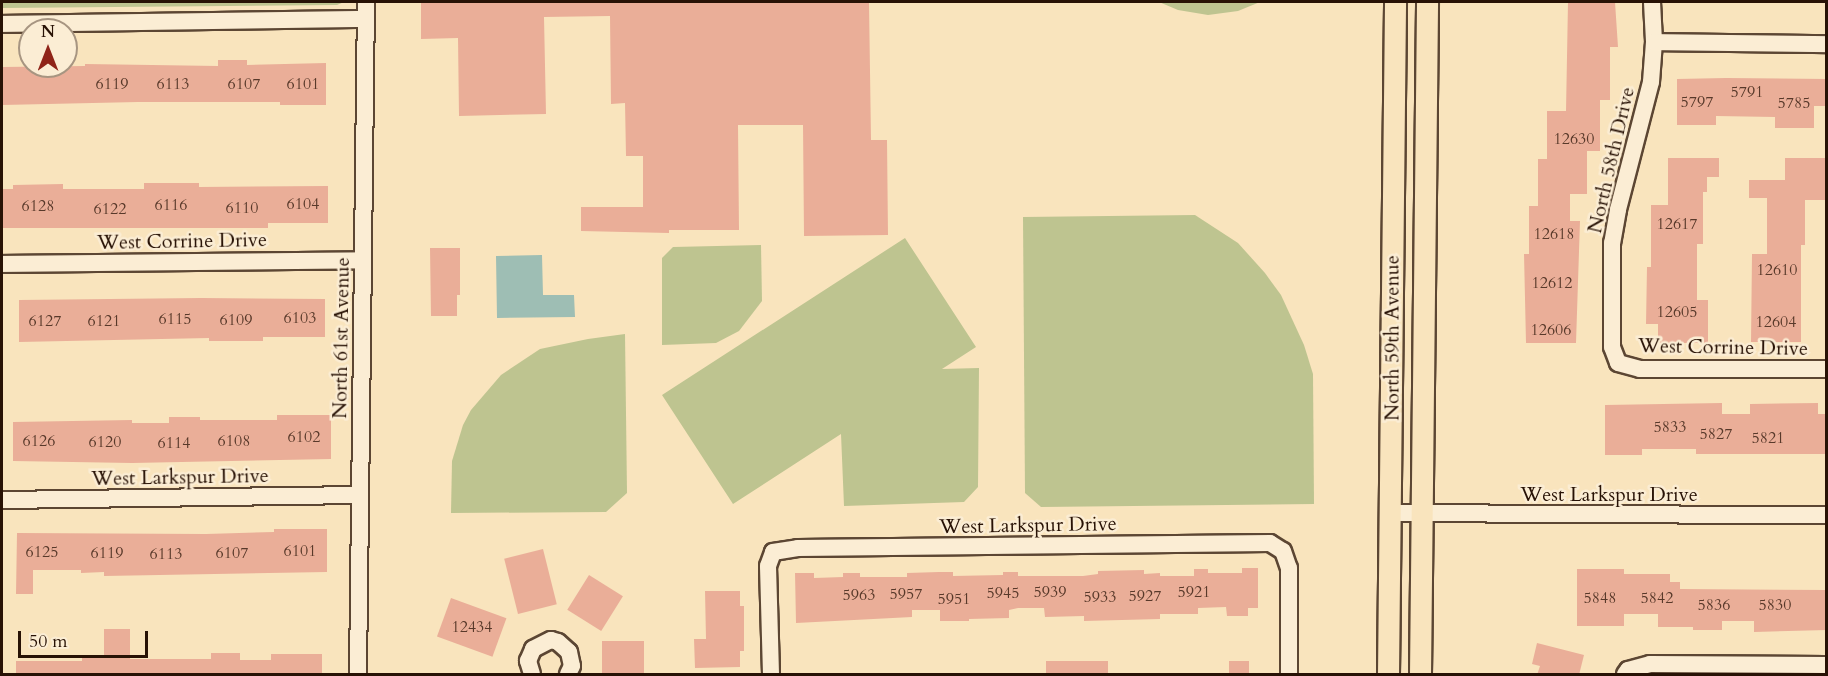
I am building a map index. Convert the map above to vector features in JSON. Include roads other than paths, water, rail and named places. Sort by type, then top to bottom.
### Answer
[{"type":"main road","name":"North 59th Avenue","points":[[1388,675],[1395,2]]},
{"type":"main road","name":"North 59th Avenue","points":[[1420,675],[1427,2]]},
{"type":"main road","points":[[1395,33],[1414,54],[1426,87]]},
{"type":"street","name":"North 61st Avenue","points":[[358,675],[366,2]]},
{"type":"street","name":"North 58th Drive","points":[[1618,363],[1612,347],[1612,243],[1618,210],[1651,82],[1654,42],[1652,2]]},
{"type":"street","points":[[2,24],[366,19]]},
{"type":"street","points":[[1654,42],[1827,44]]},
{"type":"street","name":"West Corrine Drive","points":[[2,264],[362,260]]},
{"type":"street","name":"West Corrine Drive","points":[[1618,363],[1640,369],[1827,369]]},
{"type":"street","name":"West Larkspur Drive","points":[[2,500],[360,495]]},
{"type":"street","name":"West Larkspur Drive","points":[[1391,513],[1827,515]]},
{"type":"street","name":"West Larkspur Drive","points":[[771,675],[768,566],[773,552],[798,548],[1270,543],[1283,550],[1289,568],[1289,675]]},
{"type":"street","points":[[532,675],[528,662],[532,649],[551,640],[558,642],[569,652],[572,666],[568,675]]},
{"type":"street","points":[[1626,672],[1650,664],[1827,665]]},
{"type":"water","points":[[542,255],[543,295],[574,295],[575,317],[497,318],[496,256]]}]
